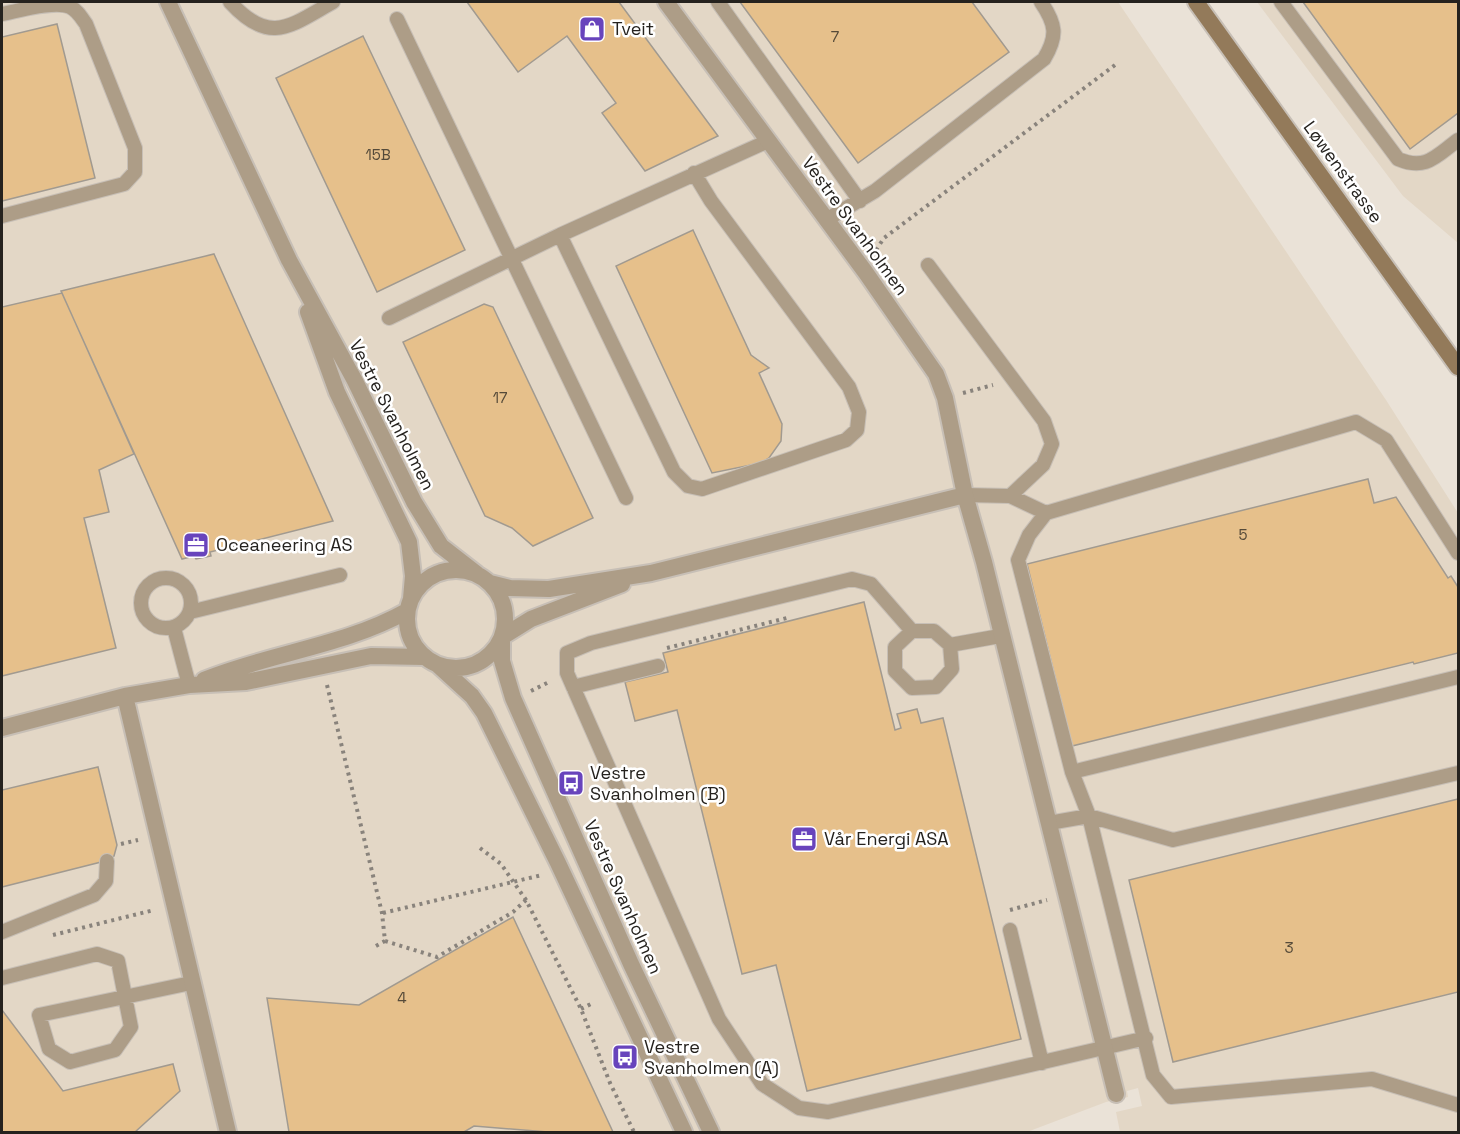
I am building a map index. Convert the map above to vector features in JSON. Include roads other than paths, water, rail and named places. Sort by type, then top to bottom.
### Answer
[{"type":"main road","name":"Løwenstrasse","points":[[1196,2],[1458,367]]},
{"type":"street","name":"Vestre Svanholmen","points":[[168,2],[289,260],[355,381],[430,532],[441,546],[484,579]]},
{"type":"street","name":"Vestre Svanholmen","points":[[666,2],[936,374],[945,398],[965,495],[984,562],[1000,636],[1116,1094]]},
{"type":"street","name":"Vestre Svanholmen","points":[[289,260],[337,392],[409,542],[413,576],[409,605]]},
{"type":"street","points":[[684,1132],[484,713],[472,696],[431,661],[410,636],[409,605],[419,586],[432,576],[454,570],[510,588],[549,589],[651,573],[965,495]]},
{"type":"street","points":[[2,728],[125,696],[189,686],[246,682],[371,656],[431,661],[453,669],[468,668],[488,657],[502,638],[531,619],[651,573]]},
{"type":"street","points":[[484,579],[499,595],[505,609],[502,638]]},
{"type":"street","points":[[189,686],[241,665],[363,632],[409,605]]},
{"type":"street","name":"Vestre Svanholmen","points":[[502,638],[502,661],[513,698],[631,964],[711,1132]]},
{"type":"street","points":[[125,696],[228,1132]]},
{"type":"lane","points":[[230,2],[256,24],[269,29],[287,27],[333,2]]},
{"type":"lane","points":[[718,2],[860,201]]},
{"type":"lane","points":[[826,220],[875,191],[1044,59],[1054,42],[1054,29],[1041,2]]},
{"type":"lane","points":[[1281,2],[1398,159],[1414,166],[1427,163],[1458,140]]},
{"type":"lane","points":[[2,14],[57,5],[68,6],[77,11],[86,24],[135,148],[135,172],[124,184],[2,216]]},
{"type":"lane","points":[[397,19],[626,498]]},
{"type":"lane","points":[[389,318],[560,235],[768,141]]},
{"type":"lane","points":[[560,235],[674,472],[688,486],[702,489],[846,440],[857,430],[859,412],[849,387],[711,201],[694,173]]},
{"type":"lane","points":[[928,265],[1044,421],[1052,444],[1043,465],[1010,496]]},
{"type":"lane","points":[[1458,553],[1386,440],[1356,422],[1046,513],[1029,535],[1018,560],[1072,772],[1089,816],[1154,1075],[1172,1097],[1372,1079],[1458,1105]]},
{"type":"lane","points":[[965,495],[1010,496],[1046,513]]},
{"type":"lane","points":[[190,612],[340,575]]},
{"type":"lane","points":[[169,578],[183,584],[191,597],[190,612],[184,622],[174,628],[159,628],[146,620],[140,606],[143,591],[154,580],[169,578]]},
{"type":"lane","points":[[912,631],[871,584],[852,579],[591,643],[567,653],[567,673],[719,1019],[762,1084],[799,1108],[828,1112],[1146,1038]]},
{"type":"lane","points":[[174,628],[189,686]]},
{"type":"lane","points":[[912,631],[934,631],[950,645],[952,669],[936,687],[912,688],[895,671],[895,647],[912,631]]},
{"type":"lane","points":[[950,645],[1000,636]]},
{"type":"lane","points":[[573,687],[658,666]]},
{"type":"lane","points":[[1072,772],[1458,677]]},
{"type":"lane","points":[[1049,823],[1089,816],[1173,840],[1458,773]]},
{"type":"lane","points":[[3,930],[94,895],[106,881],[107,861]]},
{"type":"lane","points":[[1010,930],[1042,1063]]},
{"type":"lane","points":[[2,978],[97,954],[118,961],[125,997],[131,1027],[115,1050],[70,1062],[49,1049],[39,1015],[125,997],[191,983]]},
{"type":"place","name":"Tveit","points":[[592,29]]},
{"type":"place","name":"Oceaneering AS","points":[[196,545]]},
{"type":"place","name":"Vestre Svanholmen (B)","points":[[571,783]]},
{"type":"place","name":"Vår Energi ASA","points":[[804,839]]},
{"type":"place","name":"Vestre Svanholmen (A)","points":[[625,1057]]}]
